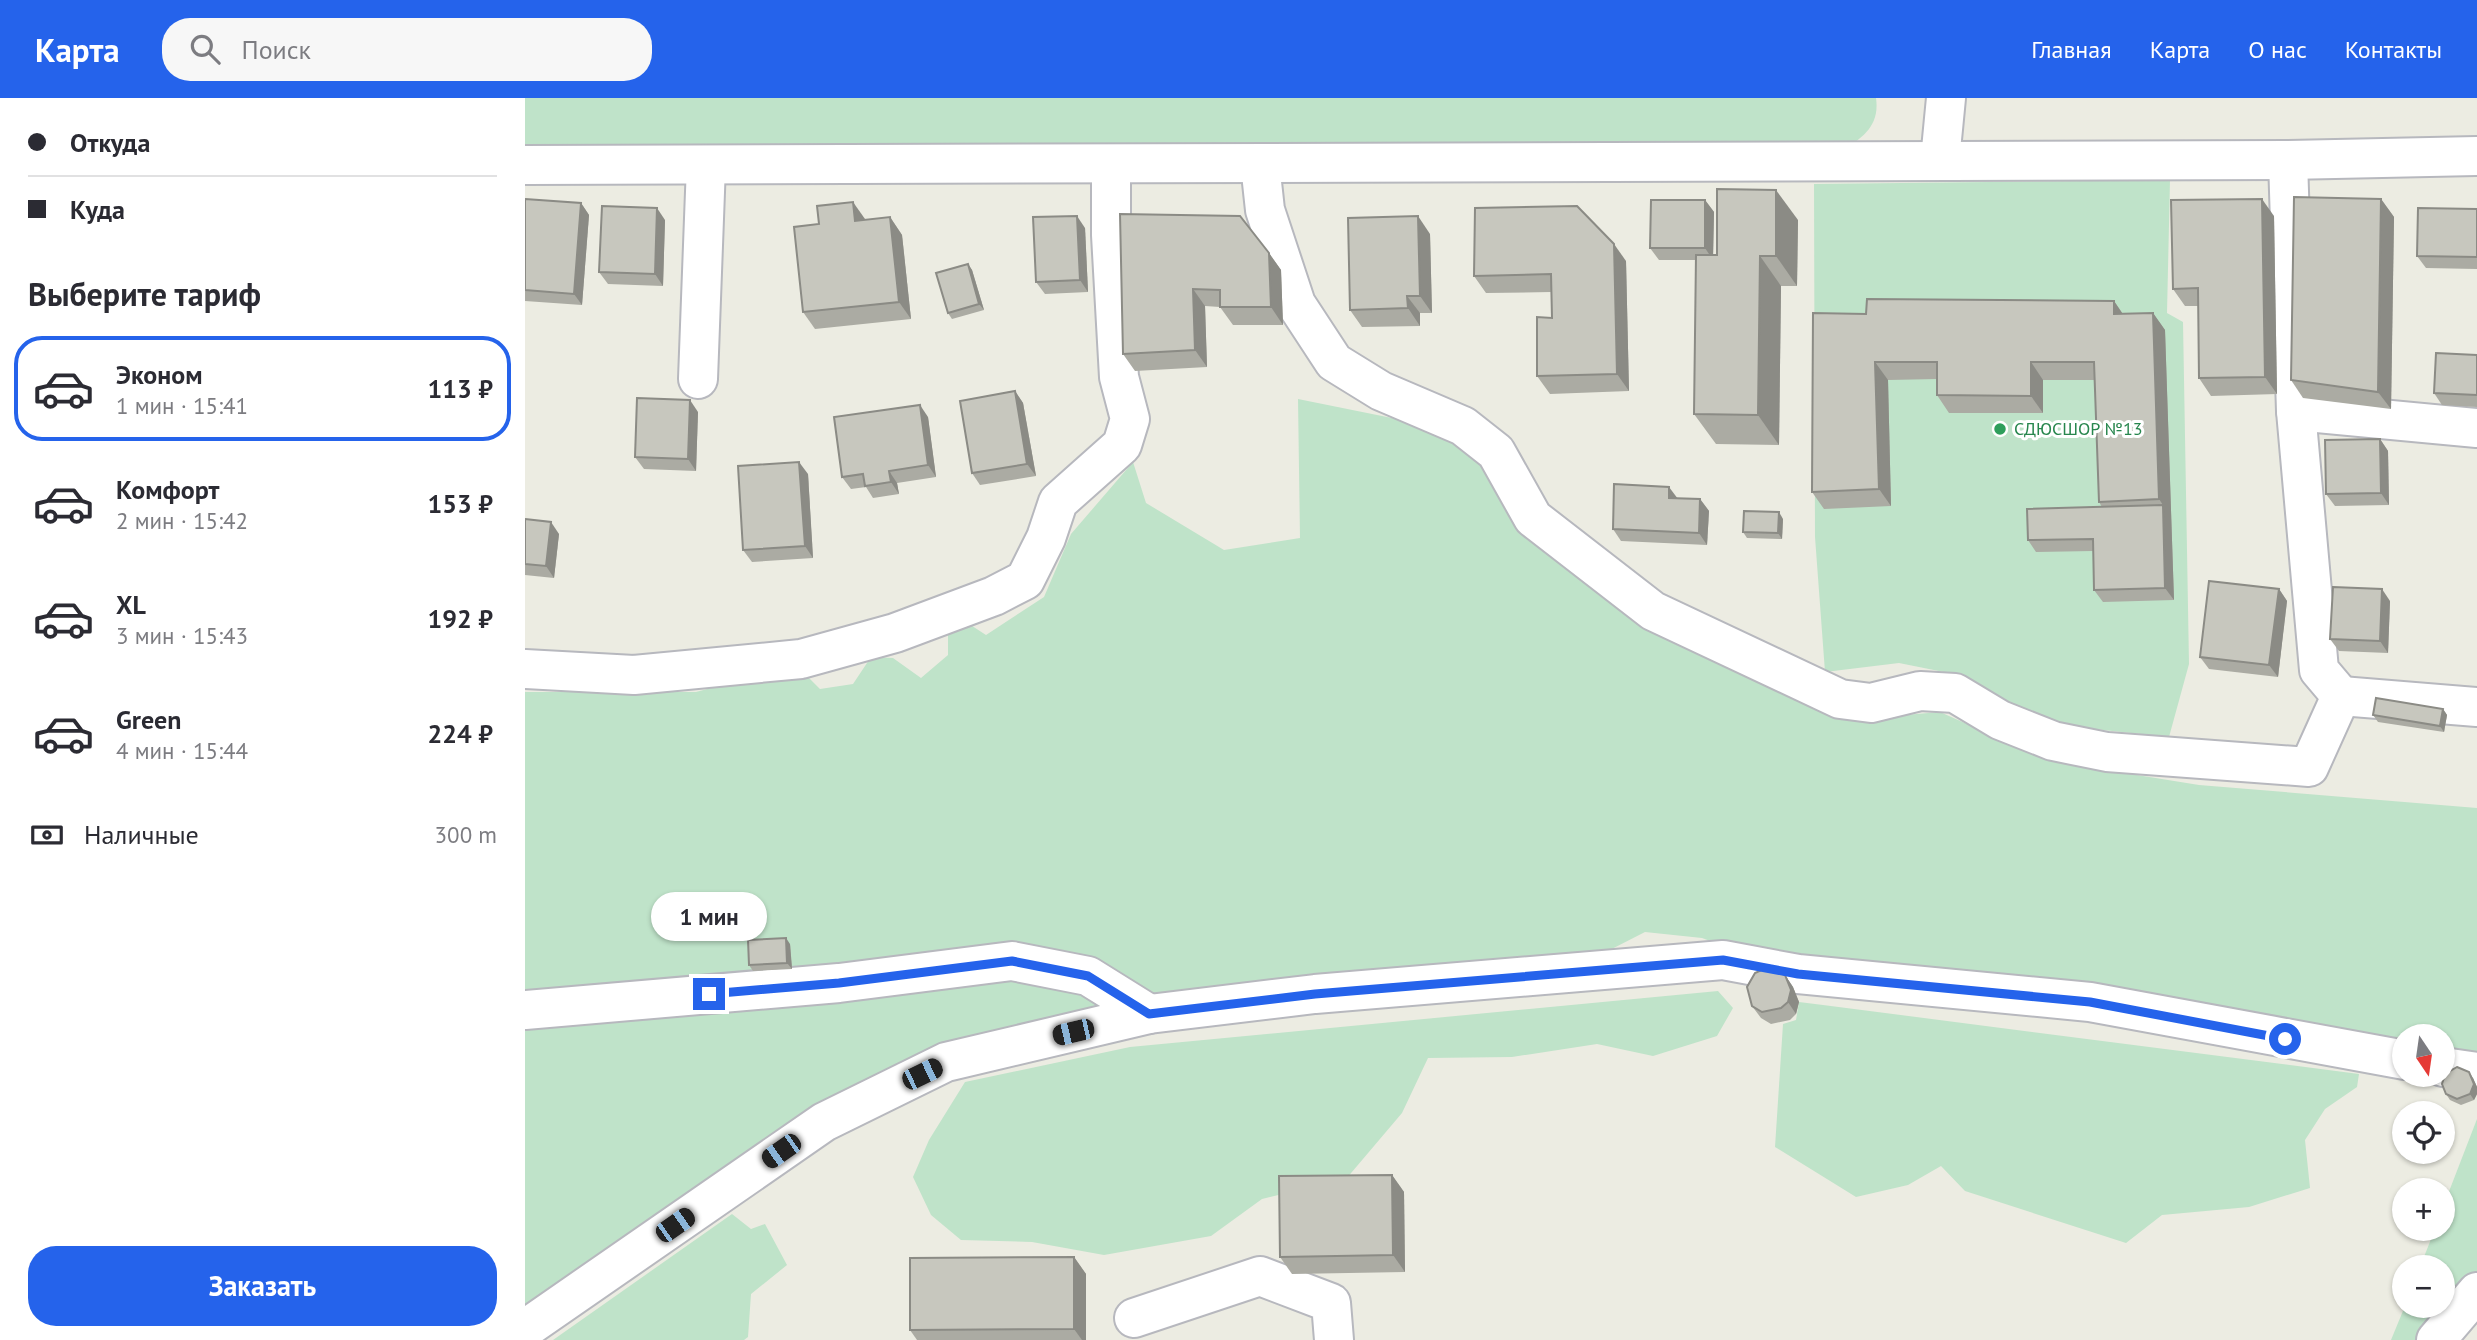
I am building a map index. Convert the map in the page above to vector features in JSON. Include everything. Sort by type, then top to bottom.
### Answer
[{"type":"street","points":[[1940,160],[1946,98]]},
{"type":"street","points":[[525,165],[2288,160],[2477,156]]},
{"type":"street","points":[[2288,160],[2296,411],[2319,670],[2341,696],[2477,707]]},
{"type":"street","points":[[525,669],[634,675],[801,659],[895,633],[994,596],[1025,580],[1046,538],[1058,502],[1122,445],[1130,419],[1119,377],[1111,235],[1111,164]]},
{"type":"street","points":[[1260,164],[1265,210],[1296,304],[1334,362],[1381,391],[1463,426],[1496,452],[1533,518],[1653,611],[1693,632],[1840,699],[1871,702],[1920,691],[1955,694],[2000,720],[2053,741],[2107,752],[2309,767],[2341,696]]},
{"type":"street","points":[[698,379],[706,165]]},
{"type":"street","points":[[2296,411],[2477,428]]},
{"type":"street","points":[[525,1329],[824,1122],[946,1062],[1149,1014],[1315,994],[1723,960],[1798,974],[2090,1002],[2392,1058]]},
{"type":"street","points":[[525,1010],[839,983],[1012,961],[1088,976],[1149,1014]]},
{"type":"street","points":[[2455,1069],[2477,1072]]},
{"type":"street","points":[[1134,1318],[1260,1276],[1331,1303],[1334,1340]]},
{"type":"street","points":[[2435,1340],[2477,1292]]},
{"type":"green space","points":[[525,98],[1876,98],[1877,107],[1873,123],[1868,130],[1842,150],[525,148]]},
{"type":"green space","name":"СДЮСШОР №13","points":[[2170,180],[2167,313],[2183,322],[2189,664],[2169,737],[2084,728],[2021,712],[1964,676],[1899,663],[1825,672],[1815,537],[1814,184]]},
{"type":"green space","points":[[1298,399],[1461,432],[1518,515],[1858,719],[1940,712],[2050,761],[2199,785],[2477,808],[2477,1061],[2455,1056],[2455,1024],[2392,1024],[2392,1045],[1762,960],[1702,938],[1645,932],[1598,956],[927,1052],[525,1309],[525,692],[696,692],[726,684],[807,676],[820,689],[853,684],[871,657],[893,658],[921,678],[948,655],[948,627],[966,622],[986,635],[1044,597],[1071,534],[1133,462],[1146,503],[1224,550],[1300,538]]},
{"type":"green space","points":[[1718,991],[1733,1008],[1717,1036],[1653,1056],[1597,1044],[1512,1057],[1428,1058],[1402,1113],[1346,1179],[1262,1199],[1211,1236],[1104,1255],[1032,1242],[961,1240],[931,1215],[913,1177],[929,1140],[965,1082],[1130,1047]]},
{"type":"green space","points":[[1799,1002],[2359,1074],[2357,1087],[2325,1109],[2305,1140],[2310,1188],[2249,1207],[2162,1215],[2126,1243],[1965,1191],[1941,1166],[1908,1185],[1856,1197],[1775,1147],[1783,1024],[1796,1020]]},
{"type":"green space","points":[[2477,1119],[2477,1280],[2455,1305],[2455,1255],[2425,1255],[2430,1241],[2455,1241],[2454,1178]]},
{"type":"green space","points":[[732,1214],[751,1229],[765,1224],[787,1265],[751,1294],[748,1337],[744,1340],[553,1340]]},
{"type":"green space","points":[[2400,1318],[2444,1318],[2425,1340],[2391,1340]]},
{"type":"building","points":[[1717,189],[1776,190],[1776,256],[1760,256],[1758,415],[1694,414],[1696,255],[1717,255]]},
{"type":"building","points":[[2294,197],[2381,199],[2378,392],[2291,380]]},
{"type":"building","points":[[525,199],[581,203],[574,294],[525,290]]},
{"type":"building","points":[[2262,199],[2265,377],[2199,378],[2198,288],[2173,289],[2171,200]]},
{"type":"building","points":[[1651,200],[1705,200],[1705,248],[1650,248]]},
{"type":"building","points":[[853,202],[855,221],[890,217],[899,302],[803,312],[794,227],[819,224],[817,206]]},
{"type":"building","points":[[602,206],[657,208],[655,274],[599,272]]},
{"type":"building","points":[[1577,206],[1614,244],[1617,374],[1537,376],[1537,317],[1552,318],[1551,274],[1474,276],[1475,208]]},
{"type":"building","points":[[2418,208],[2477,209],[2477,257],[2417,256]]},
{"type":"building","points":[[1120,214],[1240,216],[1269,253],[1271,307],[1220,307],[1220,290],[1193,289],[1195,350],[1123,354]]},
{"type":"building","points":[[1077,216],[1080,280],[1036,282],[1033,217]]},
{"type":"building","points":[[1418,216],[1420,296],[1407,296],[1408,308],[1350,310],[1348,218]]},
{"type":"building","points":[[968,264],[979,304],[948,313],[936,273]]},
{"type":"building","points":[[1867,299],[2114,301],[2114,314],[2153,313],[2159,499],[2099,502],[2094,362],[2031,362],[2031,396],[1937,395],[1937,362],[1875,362],[1879,489],[1812,492],[1813,313],[1866,314]]},
{"type":"building","points":[[2436,353],[2477,355],[2477,395],[2434,393]]},
{"type":"building","points":[[1015,391],[1027,464],[972,473],[960,401]]},
{"type":"building","points":[[637,398],[690,400],[688,459],[635,457]]},
{"type":"building","points":[[920,405],[928,465],[889,471],[891,482],[865,486],[863,474],[842,477],[834,417]]},
{"type":"building","points":[[2380,439],[2381,493],[2326,494],[2325,440]]},
{"type":"building","points":[[799,462],[805,546],[743,550],[738,466]]},
{"type":"building","points":[[1614,484],[1669,487],[1669,498],[1700,499],[1699,533],[1613,529]]},
{"type":"building","points":[[2163,505],[2165,588],[2094,590],[2093,539],[2028,540],[2027,509]]},
{"type":"building","points":[[1744,511],[1779,512],[1778,533],[1743,532]]},
{"type":"building","points":[[525,519],[551,522],[546,566],[525,564]]},
{"type":"building","points":[[2209,581],[2279,589],[2269,665],[2200,657]]},
{"type":"building","points":[[2333,587],[2382,589],[2380,641],[2330,639]]},
{"type":"building","points":[[2376,698],[2443,709],[2440,726],[2373,715]]},
{"type":"building","points":[[786,938],[787,963],[749,965],[748,940]]},
{"type":"building","points":[[1766,968],[1785,975],[1791,990],[1788,1002],[1781,1008],[1762,1012],[1752,1006],[1747,987],[1755,973]]},
{"type":"building","points":[[2455,1068],[2469,1072],[2474,1084],[2470,1094],[2457,1099],[2446,1094],[2443,1087],[2455,1087]]},
{"type":"building","points":[[1392,1175],[1393,1255],[1280,1257],[1279,1176]]},
{"type":"building","points":[[1074,1257],[1074,1329],[910,1330],[910,1258]]},
{"type":"place","name":"СДЮСШОР №13","points":[[2000,429]]},
{"type":"route","points":[[709,994],[839,983],[1012,961],[1088,976],[1149,1014],[1315,994],[1723,960],[1798,974],[2090,1002],[2285,1039]]}]
